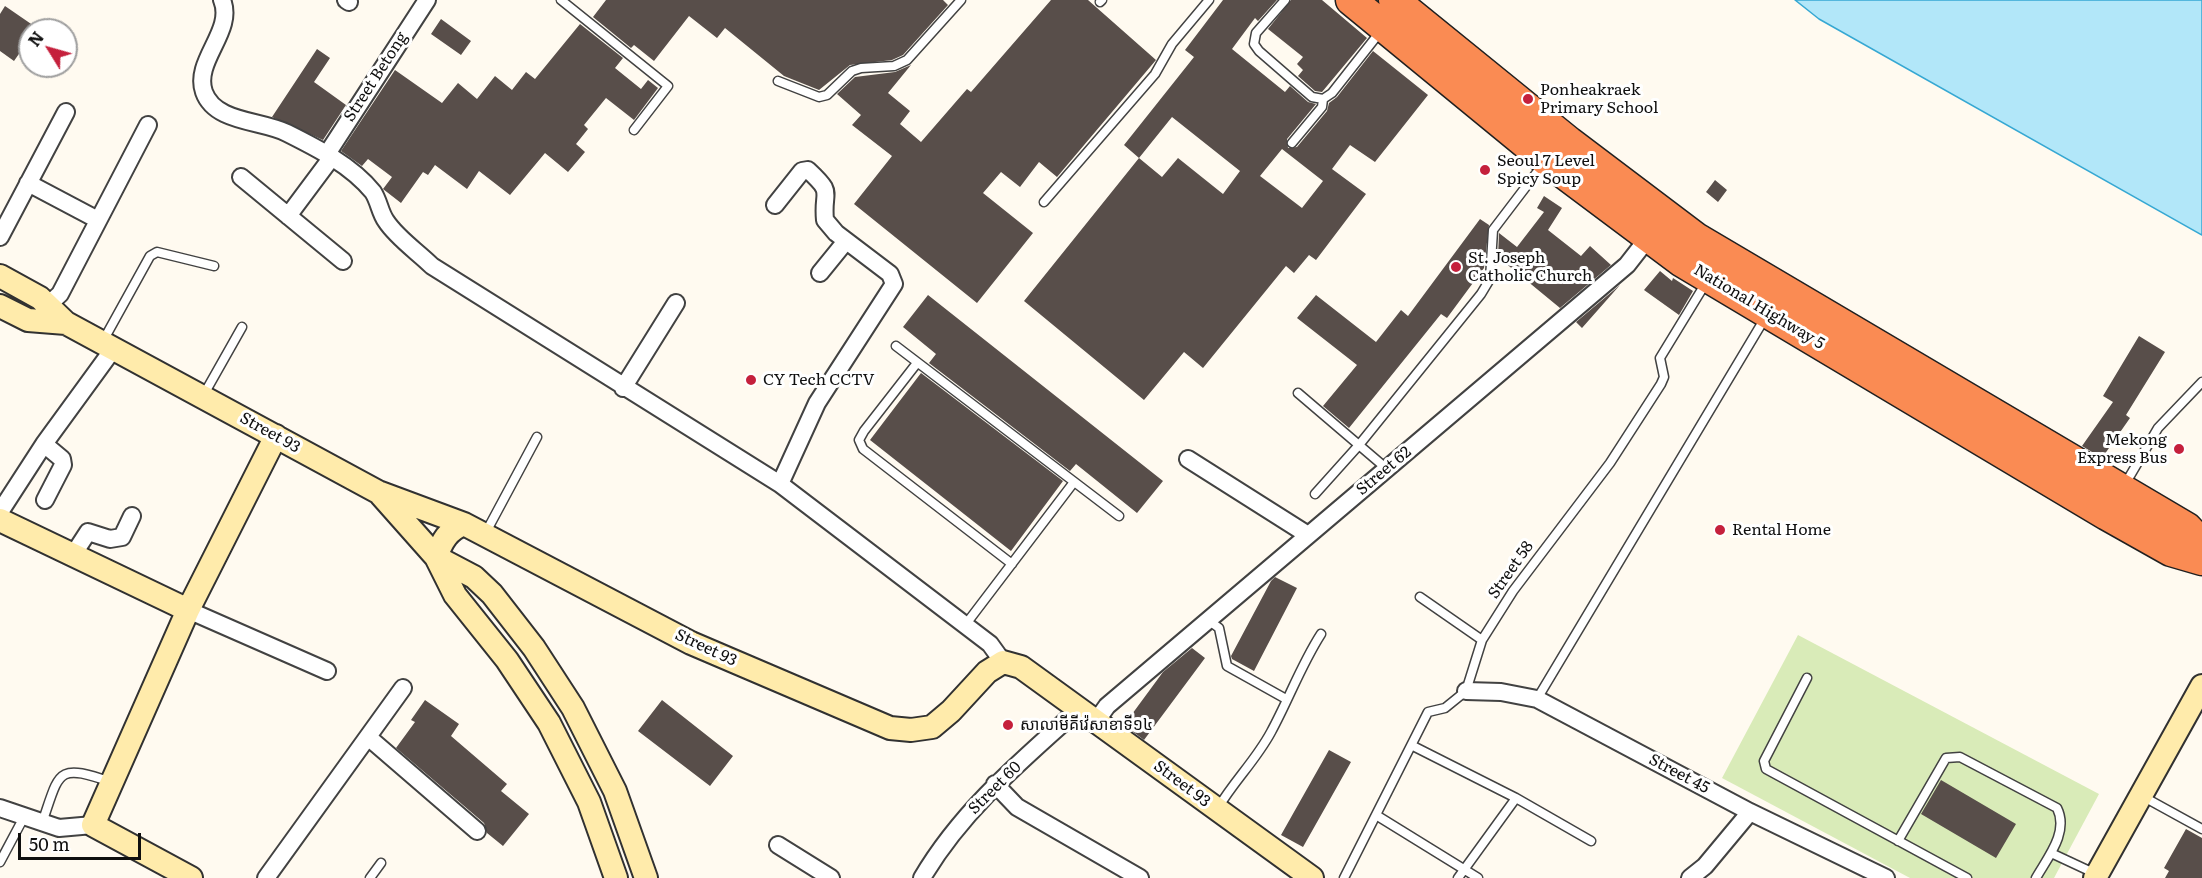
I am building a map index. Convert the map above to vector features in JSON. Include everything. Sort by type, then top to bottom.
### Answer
[{"type":"highway","name":"National Highway 5","points":[[1350,0],[1389,13],[1656,227],[1709,278],[1776,302]]},
{"type":"highway","name":"National Highway 5","points":[[1389,13],[1546,160],[1656,227],[1714,249],[1776,302],[2114,502],[2171,551],[2202,561]]},
{"type":"highway","name":"National Highway 5","points":[[2114,502],[2187,528],[2202,544]]},
{"type":"street","points":[[222,0],[225,6],[224,24],[204,76],[203,90],[210,104],[230,116],[279,129],[329,155],[374,194],[386,222],[432,266],[623,388],[780,484],[966,624],[990,644],[1003,662]]},
{"type":"street","name":"Street Betong","points":[[288,216],[427,0]]},
{"type":"street","points":[[0,237],[66,112]]},
{"type":"street","points":[[48,305],[60,294],[148,125]]},
{"type":"street","points":[[775,205],[802,171],[808,170],[825,185],[828,196],[825,219],[846,241],[891,274],[894,284],[817,403],[780,484]]},
{"type":"street","points":[[241,177],[343,261]]},
{"type":"street","points":[[28,183],[98,220]]},
{"type":"street","name":"Street 62","points":[[1088,714],[1107,706],[1627,265],[1656,227]]},
{"type":"street","points":[[820,273],[846,241]]},
{"type":"street","name":"Street 93","points":[[0,276],[40,298],[66,323],[378,492],[464,524],[691,643],[890,728],[911,730],[932,727],[951,711],[987,672],[1003,662],[1021,667],[1311,878]]},
{"type":"street","points":[[623,388],[676,303]]},
{"type":"street","name":"Street 93","points":[[0,306],[28,320],[66,323]]},
{"type":"street","points":[[0,512],[108,345]]},
{"type":"street","points":[[93,825],[188,610],[276,436]]},
{"type":"street","points":[[44,444],[62,459],[63,465],[45,500]]},
{"type":"street","points":[[1188,459],[1308,535]]},
{"type":"street","points":[[378,492],[436,557],[454,595],[507,660],[549,723],[589,802],[616,878]]},
{"type":"street","points":[[73,555],[87,532],[110,539],[122,537],[132,516]]},
{"type":"street","points":[[0,520],[188,610],[327,671]]},
{"type":"street","points":[[436,557],[446,536],[454,528],[464,524]]},
{"type":"street","points":[[436,557],[474,577],[492,594],[534,648],[573,708],[615,790],[646,878]]},
{"type":"street","points":[[2096,876],[2202,687]]},
{"type":"street","points":[[266,878],[403,688]]},
{"type":"street","name":"Street 45","points":[[1466,691],[1501,692],[1537,699],[1750,812],[1886,878]]},
{"type":"street","name":"Street 60","points":[[922,878],[940,849],[995,784],[1088,714]]},
{"type":"street","points":[[368,737],[477,831]]},
{"type":"street","points":[[995,784],[1017,807],[1140,878]]},
{"type":"street","points":[[0,808],[59,828],[93,825],[176,874]]},
{"type":"street","points":[[1690,878],[1706,866],[1750,812]]},
{"type":"street","points":[[778,845],[831,878]]},
{"type":"lane","points":[[778,81],[819,97],[827,96],[852,71],[861,68],[894,66],[907,60],[961,0]]},
{"type":"lane","points":[[1044,202],[1155,74],[1172,44],[1209,0]]},
{"type":"lane","points":[[1285,0],[1256,33],[1254,44],[1312,97],[1323,99],[1332,93],[1389,13]]},
{"type":"lane","points":[[564,1],[669,86],[634,130]]},
{"type":"lane","points":[[1292,143],[1322,107],[1323,99]]},
{"type":"lane","points":[[1315,494],[1359,445],[1482,294],[1490,279],[1493,230],[1546,160]]},
{"type":"lane","points":[[108,345],[150,256],[157,252],[214,266]]},
{"type":"lane","name":"Street 58","points":[[1466,691],[1482,640],[1513,591],[1610,464],[1649,404],[1664,377],[1660,358],[1709,278]]},
{"type":"lane","points":[[1537,699],[1776,302]]},
{"type":"lane","points":[[202,396],[242,327]]},
{"type":"lane","points":[[896,346],[1119,516]]},
{"type":"lane","points":[[917,363],[859,440],[864,449],[1012,564]]},
{"type":"lane","points":[[2114,502],[2158,428],[2202,382]]},
{"type":"lane","points":[[1298,393],[1387,469]]},
{"type":"lane","points":[[484,535],[537,437]]},
{"type":"lane","points":[[966,624],[1074,482]]},
{"type":"lane","points":[[1420,597],[1482,640]]},
{"type":"lane","points":[[1209,620],[1219,628],[1227,666],[1286,699]]},
{"type":"lane","points":[[1217,810],[1256,758],[1302,663],[1321,634]]},
{"type":"lane","points":[[1807,678],[1764,761],[1766,769],[1968,878]]},
{"type":"lane","points":[[1344,878],[1413,746],[1428,712],[1445,708],[1466,691]]},
{"type":"lane","points":[[1413,746],[1516,798],[1591,841]]},
{"type":"lane","points":[[1898,841],[1947,758],[1960,757],[2057,808],[2062,818],[2062,829],[2036,878]]},
{"type":"lane","points":[[42,823],[58,779],[68,771],[79,771],[112,783]]},
{"type":"lane","points":[[2141,796],[2202,829]]},
{"type":"lane","points":[[1458,878],[1516,798]]},
{"type":"lane","points":[[1376,815],[1478,878]]},
{"type":"lane","points":[[0,862],[24,816]]},
{"type":"lane","points":[[2051,852],[2096,876]]},
{"type":"lane","points":[[370,878],[381,863]]},
{"type":"green space","points":[[1798,635],[2099,794],[2054,878],[1910,878],[1722,778]]},
{"type":"water","points":[[1795,0],[2202,0],[2202,235],[1819,19]]},
{"type":"building","points":[[606,0],[943,0],[948,5],[903,55],[892,60],[850,65],[819,90],[784,76],[725,28],[717,38],[689,16],[654,61],[634,45],[631,48],[593,17]]},
{"type":"building","points":[[1051,0],[1088,0],[1156,60],[1057,177],[1039,162],[1020,187],[1001,172],[983,193],[1033,233],[977,303],[854,204],[892,156],[852,125],[861,115],[837,94],[855,77],[895,72],[911,65],[888,93],[910,111],[900,124],[921,142],[967,89],[971,92]]},
{"type":"building","points":[[1223,0],[1277,0],[1258,21],[1255,18],[1232,49],[1285,92],[1290,86],[1308,102],[1316,104],[1287,139],[1288,148],[1297,147],[1327,111],[1329,103],[1337,97],[1373,51],[1428,95],[1375,162],[1350,145],[1332,169],[1366,194],[1316,260],[1309,255],[1294,273],[1286,266],[1203,368],[1184,352],[1144,400],[1024,301],[1139,158],[1124,145],[1194,57],[1185,50]],"holes":[[[1172,117],[1240,171],[1223,194],[1178,158],[1162,177],[1139,158]],[[1282,149],[1323,181],[1302,208],[1260,176]]]},
{"type":"building","points":[[1291,0],[1322,0],[1367,38],[1322,92],[1315,91],[1298,76],[1303,70],[1297,64],[1303,57],[1268,29]]},
{"type":"building","points":[[5,6],[22,18],[18,18],[18,55],[14,61],[0,51],[0,14]]},
{"type":"building","points":[[441,19],[471,41],[461,55],[431,34]]},
{"type":"building","points":[[580,24],[623,58],[615,68],[641,89],[648,80],[658,88],[634,120],[606,98],[584,125],[588,129],[576,144],[585,152],[568,172],[545,153],[510,195],[479,171],[467,189],[435,165],[428,175],[423,172],[401,203],[383,189],[392,177],[368,159],[362,166],[341,151],[395,70],[442,103],[458,83],[477,99],[495,76],[512,90],[526,72],[535,79]]},
{"type":"building","points":[[317,49],[330,58],[314,82],[346,105],[323,140],[272,117]]},
{"type":"building","points":[[1715,180],[1727,190],[1718,202],[1706,192]]},
{"type":"building","points":[[1544,196],[1562,208],[1548,230],[1581,256],[1590,246],[1611,265],[1560,308],[1498,257],[1499,233],[1517,247],[1544,212],[1537,208]]},
{"type":"building","points":[[1480,219],[1489,225],[1484,268],[1447,318],[1441,314],[1349,428],[1323,406],[1357,365],[1297,318],[1316,295],[1376,342],[1401,310],[1408,316]]},
{"type":"building","points":[[1660,271],[1672,281],[1673,278],[1693,291],[1679,315],[1644,290]]},
{"type":"building","points":[[1620,285],[1582,328],[1576,322]]},
{"type":"building","points":[[928,295],[1163,481],[1137,513],[1076,464],[1070,471],[929,363],[936,354],[903,327]]},
{"type":"building","points":[[2139,336],[2165,352],[2126,415],[2130,418],[2102,458],[2082,446],[2113,402],[2103,396]]},
{"type":"building","points":[[921,373],[1063,481],[1011,551],[870,440]]},
{"type":"building","points":[[1275,577],[1297,588],[1254,671],[1232,659],[1231,656]]},
{"type":"building","points":[[1192,648],[1205,658],[1144,740],[1124,725],[1163,672]]},
{"type":"building","points":[[425,700],[459,724],[451,736],[507,784],[501,791],[529,814],[503,846],[487,833],[484,823],[396,748],[415,722],[411,720]]},
{"type":"building","points":[[662,700],[733,756],[710,786],[638,731]]},
{"type":"building","points":[[1329,750],[1351,762],[1303,847],[1281,835]]},
{"type":"building","points":[[1941,780],[2016,824],[1996,858],[1921,814]]},
{"type":"building","points":[[2186,829],[2202,838],[2202,878],[2165,878],[2169,871],[2164,868]]},
{"type":"place","name":"Ponheakraek Primary School","points":[[1528,99]]},
{"type":"place","name":"Seoul 7 Level Spicy Soup","points":[[1485,170]]},
{"type":"place","name":"St. Joseph Catholic Church","points":[[1456,267]]},
{"type":"place","name":"CY Tech CCTV","points":[[751,380]]},
{"type":"place","name":"Mekong Express Bus","points":[[2179,449]]},
{"type":"place","name":"Rental Home","points":[[1720,530]]},
{"type":"place","name":"សាលាមីគីវ៉េសាខាទី១៤","points":[[1008,725]]}]
